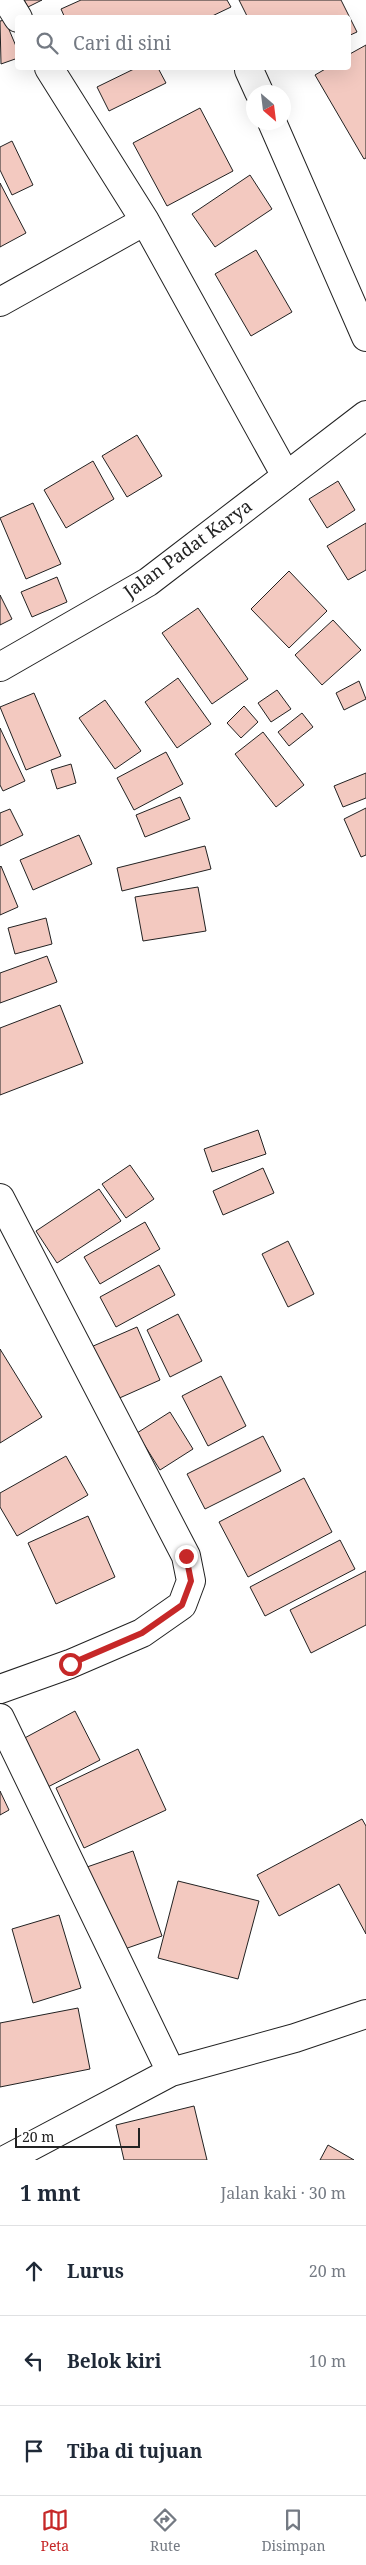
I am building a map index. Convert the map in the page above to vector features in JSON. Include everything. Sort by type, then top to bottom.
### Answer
[{"type":"street","points":[[7,0],[16,15]]},
{"type":"street","points":[[50,70],[145,221],[286,476]]},
{"type":"street","points":[[275,130],[366,337]]},
{"type":"street","points":[[0,302],[145,221]]},
{"type":"street","name":"Jalan Padat Karya","points":[[0,667],[148,582],[366,415]]},
{"type":"street","points":[[0,1198],[186,1556],[191,1581],[182,1605],[142,1633],[70,1664],[0,1689]]},
{"type":"street","points":[[0,1718],[171,2072]]},
{"type":"street","points":[[5,2160],[171,2072],[295,2038],[366,2014]]},
{"type":"building","points":[[24,0],[42,0],[28,7]]},
{"type":"building","points":[[81,0],[227,0],[231,7],[214,15],[64,15],[61,9]]},
{"type":"building","points":[[239,0],[341,0],[348,15],[246,15]]},
{"type":"building","points":[[5,20],[15,44],[15,59],[1,64],[0,21]]},
{"type":"building","points":[[351,20],[357,32],[351,35]]},
{"type":"building","points":[[366,45],[366,158],[364,159],[315,75],[324,70],[351,70],[351,53]]},
{"type":"building","points":[[132,70],[159,70],[166,83],[109,111],[97,87]]},
{"type":"building","points":[[200,108],[233,171],[167,206],[133,143]]},
{"type":"building","points":[[12,141],[33,185],[12,195],[0,170],[0,147]]},
{"type":"building","points":[[250,175],[272,209],[215,247],[192,214]]},
{"type":"building","points":[[0,183],[26,233],[0,247]]},
{"type":"building","points":[[256,250],[292,312],[251,336],[215,274]]},
{"type":"building","points":[[137,435],[162,476],[127,497],[102,456]]},
{"type":"building","points":[[93,461],[114,499],[66,528],[44,490]]},
{"type":"building","points":[[338,481],[355,510],[327,528],[309,499]]},
{"type":"building","points":[[33,503],[61,564],[26,579],[0,518]]},
{"type":"building","points":[[366,523],[366,570],[348,580],[327,546]]},
{"type":"building","points":[[289,571],[327,611],[289,648],[251,609]]},
{"type":"building","points":[[57,577],[67,602],[32,617],[21,592]]},
{"type":"building","points":[[0,595],[12,619],[0,625]]},
{"type":"building","points":[[198,608],[248,679],[212,704],[162,633]]},
{"type":"building","points":[[333,620],[361,650],[322,685],[295,655]]},
{"type":"building","points":[[178,678],[211,724],[177,748],[145,702]]},
{"type":"building","points":[[359,681],[366,699],[344,710],[336,693]]},
{"type":"building","points":[[277,690],[291,709],[271,722],[258,703]]},
{"type":"building","points":[[34,693],[61,756],[26,770],[0,707]]},
{"type":"building","points":[[105,700],[141,751],[115,769],[79,718]]},
{"type":"building","points":[[244,706],[258,722],[241,738],[227,723]]},
{"type":"building","points":[[302,713],[313,727],[289,746],[278,732]]},
{"type":"building","points":[[0,728],[25,781],[3,791],[0,785]]},
{"type":"building","points":[[263,732],[304,785],[276,807],[235,754]]},
{"type":"building","points":[[166,752],[183,784],[134,810],[117,778]]},
{"type":"building","points":[[71,764],[76,783],[57,789],[51,770]]},
{"type":"building","points":[[366,773],[366,798],[343,807],[334,786]]},
{"type":"building","points":[[180,797],[190,819],[145,837],[136,815]]},
{"type":"building","points":[[366,808],[366,855],[361,857],[344,819]]},
{"type":"building","points":[[10,809],[23,835],[0,846],[0,813]]},
{"type":"building","points":[[79,835],[92,864],[33,890],[20,860]]},
{"type":"building","points":[[205,846],[211,869],[122,891],[117,868]]},
{"type":"building","points":[[0,867],[18,907],[0,915]]},
{"type":"building","points":[[198,887],[206,931],[143,941],[135,897]]},
{"type":"building","points":[[46,918],[52,944],[15,954],[8,928]]},
{"type":"building","points":[[47,956],[57,982],[0,1003],[0,973]]},
{"type":"building","points":[[60,1005],[83,1063],[0,1095],[0,1028]]},
{"type":"building","points":[[258,1130],[266,1154],[212,1172],[204,1149]]},
{"type":"building","points":[[130,1165],[154,1199],[126,1218],[102,1184]]},
{"type":"building","points":[[263,1168],[274,1193],[223,1215],[213,1191]]},
{"type":"building","points":[[99,1189],[121,1221],[57,1263],[36,1231]]},
{"type":"building","points":[[145,1222],[160,1249],[100,1284],[84,1257]]},
{"type":"building","points":[[288,1241],[314,1294],[288,1307],[262,1254]]},
{"type":"building","points":[[159,1265],[175,1295],[116,1327],[100,1297]]},
{"type":"building","points":[[178,1314],[202,1361],[170,1377],[147,1330]]},
{"type":"building","points":[[137,1327],[160,1380],[115,1400],[91,1347]]},
{"type":"building","points":[[0,1349],[42,1417],[0,1443]]},
{"type":"building","points":[[221,1376],[246,1426],[208,1446],[182,1396]]},
{"type":"building","points":[[170,1412],[193,1449],[160,1470],[137,1433]]},
{"type":"building","points":[[263,1436],[281,1471],[205,1509],[187,1474]]},
{"type":"building","points":[[66,1456],[88,1495],[17,1536],[0,1507],[0,1493]]},
{"type":"building","points":[[304,1478],[332,1532],[248,1577],[219,1522]]},
{"type":"building","points":[[88,1516],[115,1577],[56,1604],[28,1543]]},
{"type":"building","points":[[340,1540],[355,1569],[265,1616],[250,1587]]},
{"type":"building","points":[[366,1571],[366,1625],[311,1653],[290,1610]]},
{"type":"building","points":[[75,1711],[100,1760],[44,1789],[19,1741]]},
{"type":"building","points":[[138,1749],[166,1810],[84,1848],[56,1788]]},
{"type":"building","points":[[0,1791],[9,1810],[0,1815]]},
{"type":"building","points":[[362,1819],[366,1826],[366,1934],[339,1884],[279,1916],[257,1875]]},
{"type":"building","points":[[133,1851],[162,1936],[116,1952],[87,1867]]},
{"type":"building","points":[[178,1881],[259,1901],[238,1979],[158,1958]]},
{"type":"building","points":[[59,1915],[81,1988],[33,2003],[12,1929]]},
{"type":"building","points":[[78,2008],[90,2069],[0,2087],[0,2023]]},
{"type":"building","points":[[194,2106],[207,2160],[124,2160],[116,2125]]},
{"type":"building","points":[[328,2145],[354,2160],[320,2160]]},
{"type":"route","points":[[70,1664],[142,1633],[182,1605],[191,1581],[186,1556]]}]
